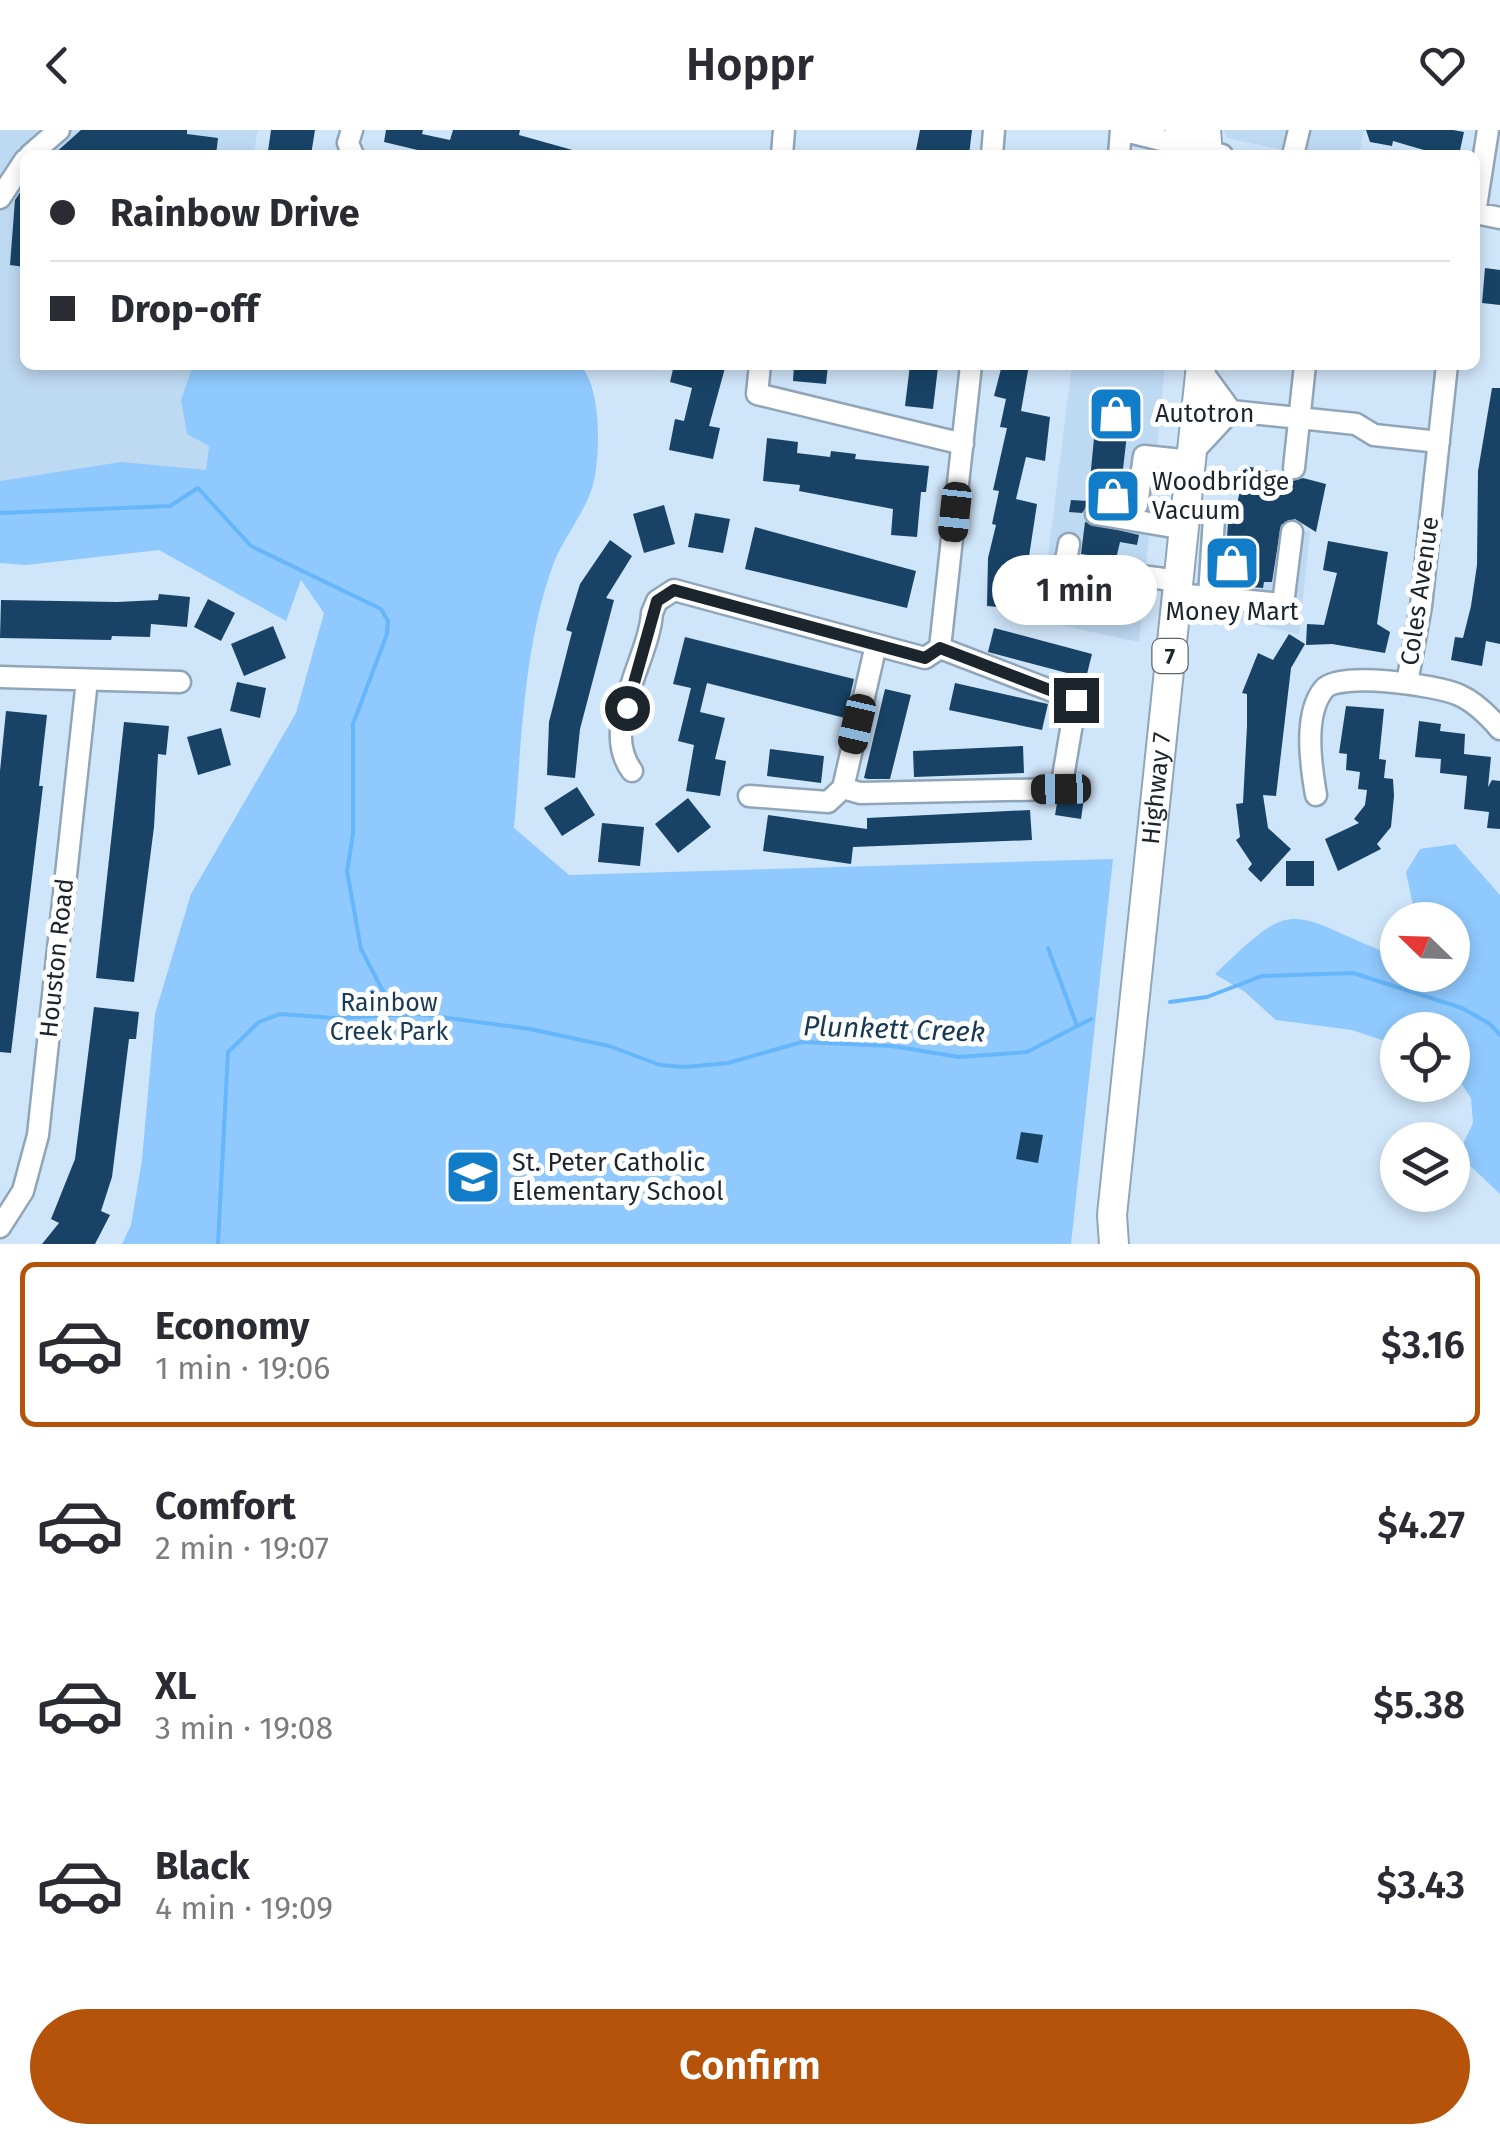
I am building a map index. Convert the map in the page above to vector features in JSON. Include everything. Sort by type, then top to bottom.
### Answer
[{"type":"main road","name":"Highway 7","points":[[1114,1244],[1112,1215],[1143,901],[1201,370]]},
{"type":"main road","name":"Highway 7","points":[[1101,1244],[1112,1215]]},
{"type":"street","points":[[1122,130],[1198,146]]},
{"type":"street","points":[[1480,180],[1488,130]]},
{"type":"street","points":[[35,150],[54,131]]},
{"type":"street","points":[[0,198],[20,169]]},
{"type":"street","points":[[759,370],[757,394],[963,444]]},
{"type":"street","points":[[632,771],[623,759],[620,737],[652,612],[665,594],[685,592],[710,603],[925,658],[940,648],[970,370]]},
{"type":"street","points":[[1203,370],[1231,411],[1356,424],[1374,435],[1439,442]]},
{"type":"street","points":[[1294,468],[1304,370]]},
{"type":"street","name":"Coles Avenue","points":[[1316,795],[1310,763],[1316,704],[1323,690],[1339,680],[1406,683],[1422,606],[1446,370]]},
{"type":"street","points":[[1137,504],[1144,456],[1192,457],[1231,411]]},
{"type":"street","points":[[1096,514],[1185,529]]},
{"type":"street","points":[[1208,596],[1214,518]]},
{"type":"street","points":[[1069,544],[1065,566],[1208,596],[1283,604],[1292,532]]},
{"type":"street","points":[[750,796],[828,802],[843,788],[876,645]]},
{"type":"street","points":[[843,788],[860,793],[1061,789],[1076,700],[940,648]]},
{"type":"street","points":[[0,677],[180,682]]},
{"type":"street","name":"Houston Road","points":[[0,1227],[23,1191],[38,1135],[88,680]]},
{"type":"street","points":[[1406,683],[1466,698],[1500,729]]},
{"type":"shaded area","points":[[0,130],[258,130],[254,150],[20,150],[20,370],[219,370],[198,536],[0,529]]},
{"type":"shaded area","points":[[1223,130],[1364,130],[1360,150],[1283,150],[1227,138]]},
{"type":"shaded area","points":[[1071,370],[1165,370],[1139,642],[1040,621]]},
{"type":"shaded area","points":[[1208,508],[1310,532],[1299,634],[1214,616]]},
{"type":"green space","name":"Rainbow Creek Park","points":[[191,370],[584,370],[595,402],[595,475],[588,498],[553,565],[535,629],[525,695],[514,828],[569,875],[1113,859],[1071,1244],[122,1244],[131,1225],[142,1160],[155,1014],[191,894],[296,713],[324,613],[301,580],[286,621],[159,550],[26,565],[0,563],[0,481],[121,462],[206,470],[209,446],[187,434],[181,400]]},
{"type":"green space","points":[[1455,844],[1500,895],[1500,1194],[1470,1166],[1473,1123],[1470,1012],[1380,1012],[1380,1039],[1352,1030],[1276,1020],[1245,992],[1215,974],[1261,933],[1292,919],[1327,927],[1380,950],[1380,992],[1470,992],[1470,902],[1412,902],[1406,872],[1420,849]]},
{"type":"building","points":[[81,130],[187,130],[187,134],[218,138],[217,150],[59,150]]},
{"type":"building","points":[[271,130],[315,130],[312,150],[268,150]]},
{"type":"building","points":[[386,130],[423,130],[422,134],[450,140],[453,130],[520,130],[519,135],[572,150],[417,150],[384,142]]},
{"type":"building","points":[[920,130],[972,130],[970,150],[916,150]]},
{"type":"building","points":[[1366,130],[1464,132],[1460,150],[1424,150],[1393,141],[1392,146],[1370,142]]},
{"type":"building","points":[[20,192],[20,266],[10,265],[15,200]]},
{"type":"building","points":[[1485,268],[1500,270],[1500,305],[1482,303]]},
{"type":"building","points":[[673,370],[724,370],[709,426],[720,428],[713,459],[669,450],[675,419],[684,421],[692,388],[670,382]]},
{"type":"building","points":[[794,370],[827,370],[826,384],[793,381]]},
{"type":"building","points":[[909,370],[938,370],[933,409],[905,406]]},
{"type":"building","points":[[1001,370],[1028,370],[1021,411],[1050,417],[1045,461],[1026,457],[1016,499],[1037,504],[1021,609],[987,606],[988,558],[999,491],[993,490],[1007,428],[1000,427],[1006,399],[994,396]]},
{"type":"building","points":[[1492,388],[1500,388],[1500,644],[1486,641],[1482,666],[1451,660],[1455,637],[1463,638],[1471,606],[1477,565],[1478,471]]},
{"type":"building","points":[[1104,403],[1130,408],[1119,504],[1092,501],[1082,513],[1069,512],[1071,500],[1088,501],[1094,438]]},
{"type":"building","points":[[767,438],[798,442],[797,453],[830,457],[831,451],[856,454],[855,459],[929,466],[926,492],[921,492],[917,537],[891,535],[893,509],[799,491],[800,485],[763,481]]},
{"type":"building","points":[[1246,466],[1282,474],[1292,481],[1303,478],[1326,484],[1316,532],[1295,519],[1281,525],[1272,582],[1264,582],[1263,588],[1229,585],[1230,576],[1224,576],[1229,511],[1235,512]]},
{"type":"building","points":[[664,505],[675,544],[644,553],[633,514]]},
{"type":"building","points":[[695,513],[730,519],[723,553],[688,547]]},
{"type":"building","points":[[1085,522],[1139,535],[1137,545],[1120,542],[1116,559],[1081,554]]},
{"type":"building","points":[[755,527],[916,571],[907,608],[745,569]]},
{"type":"building","points":[[610,540],[632,556],[606,598],[614,600],[580,729],[575,778],[547,775],[549,722],[572,632],[566,630],[580,584]]},
{"type":"building","points":[[1328,541],[1388,552],[1377,624],[1390,632],[1385,653],[1332,644],[1306,645],[1307,624],[1324,625],[1337,573],[1323,570]]},
{"type":"building","points":[[1073,581],[1110,586],[1105,615],[1068,607]]},
{"type":"building","points":[[159,594],[190,597],[187,627],[151,624],[150,637],[112,636],[111,640],[0,638],[1,600],[117,602],[158,600]]},
{"type":"building","points":[[208,599],[235,613],[221,641],[194,627]]},
{"type":"building","points":[[273,626],[286,658],[244,676],[231,644]]},
{"type":"building","points":[[994,628],[1092,654],[1086,678],[988,652]]},
{"type":"building","points":[[1289,634],[1305,644],[1291,668],[1276,796],[1263,795],[1268,828],[1291,849],[1261,882],[1248,869],[1252,864],[1236,840],[1240,837],[1236,804],[1243,803],[1247,726],[1247,694],[1242,693],[1258,653],[1273,660]]},
{"type":"building","points":[[685,637],[854,679],[845,718],[707,683],[700,712],[725,718],[715,759],[726,761],[720,796],[686,791],[694,745],[678,741],[691,688],[673,684]]},
{"type":"building","points":[[237,682],[266,688],[260,718],[230,711]]},
{"type":"building","points":[[955,683],[1048,704],[1042,730],[949,710]]},
{"type":"building","points":[[885,689],[911,695],[890,779],[868,779],[864,778]]},
{"type":"building","points":[[1346,706],[1384,709],[1379,759],[1386,760],[1384,778],[1393,779],[1394,796],[1391,827],[1377,844],[1381,849],[1338,871],[1325,839],[1359,823],[1354,819],[1365,805],[1367,790],[1358,789],[1360,772],[1346,770],[1347,754],[1339,753]]},
{"type":"building","points":[[6,711],[47,715],[39,786],[43,786],[11,1053],[0,1052],[0,771]]},
{"type":"building","points":[[1419,721],[1441,724],[1440,731],[1465,734],[1464,754],[1491,757],[1488,787],[1492,780],[1500,781],[1500,829],[1487,828],[1489,812],[1464,809],[1467,776],[1440,773],[1441,759],[1415,757]]},
{"type":"building","points":[[124,722],[169,726],[166,755],[158,754],[154,827],[134,982],[96,978]]},
{"type":"building","points":[[221,728],[231,765],[198,775],[187,737]]},
{"type":"building","points":[[1023,746],[1024,773],[914,777],[913,751]]},
{"type":"building","points":[[770,749],[824,756],[821,783],[767,776]]},
{"type":"building","points":[[577,787],[595,815],[562,836],[544,808]]},
{"type":"building","points":[[1075,790],[1085,791],[1081,819],[1055,815],[1057,803],[1068,801]]},
{"type":"building","points":[[688,798],[711,827],[678,853],[655,824]]},
{"type":"building","points":[[1030,810],[1032,840],[853,847],[851,864],[763,851],[768,815],[867,829],[867,818]]},
{"type":"building","points":[[602,823],[644,827],[640,866],[598,862]]},
{"type":"building","points":[[1286,861],[1314,861],[1314,886],[1286,886]]},
{"type":"building","points":[[94,1007],[139,1012],[136,1039],[129,1039],[112,1177],[101,1211],[110,1215],[95,1244],[42,1244],[59,1223],[51,1219],[75,1159]]},
{"type":"building","points":[[1021,1132],[1043,1135],[1038,1163],[1016,1159]]},
{"type":"waterway","points":[[0,513],[170,506],[198,488],[251,546],[381,609],[388,621],[387,634],[353,724],[353,834],[347,871],[361,949],[395,1014]]},
{"type":"waterway","points":[[1048,948],[1077,1026]]},
{"type":"waterway","name":"Plunkett Creek","points":[[1170,1002],[1207,997],[1262,976],[1353,973],[1462,1008],[1490,1024],[1500,1035]]},
{"type":"waterway","name":"Plunkett Creek","points":[[218,1244],[228,1052],[259,1022],[280,1014],[334,1018],[418,1014],[530,1029],[609,1046],[660,1065],[685,1067],[728,1063],[802,1042],[892,1046],[959,1057],[1027,1052],[1091,1019]]},
{"type":"place","name":"Autotron","points":[[1116,414]]},
{"type":"place","name":"Woodbridge Vacuum","points":[[1113,496]]},
{"type":"place","name":"Money Mart","points":[[1232,563]]},
{"type":"place","name":"St. Peter Catholic Elementary School","points":[[473,1177]]},
{"type":"route","points":[[627,708],[652,626],[652,612],[657,601],[674,590],[710,603],[925,658],[940,648],[1076,700]]}]
